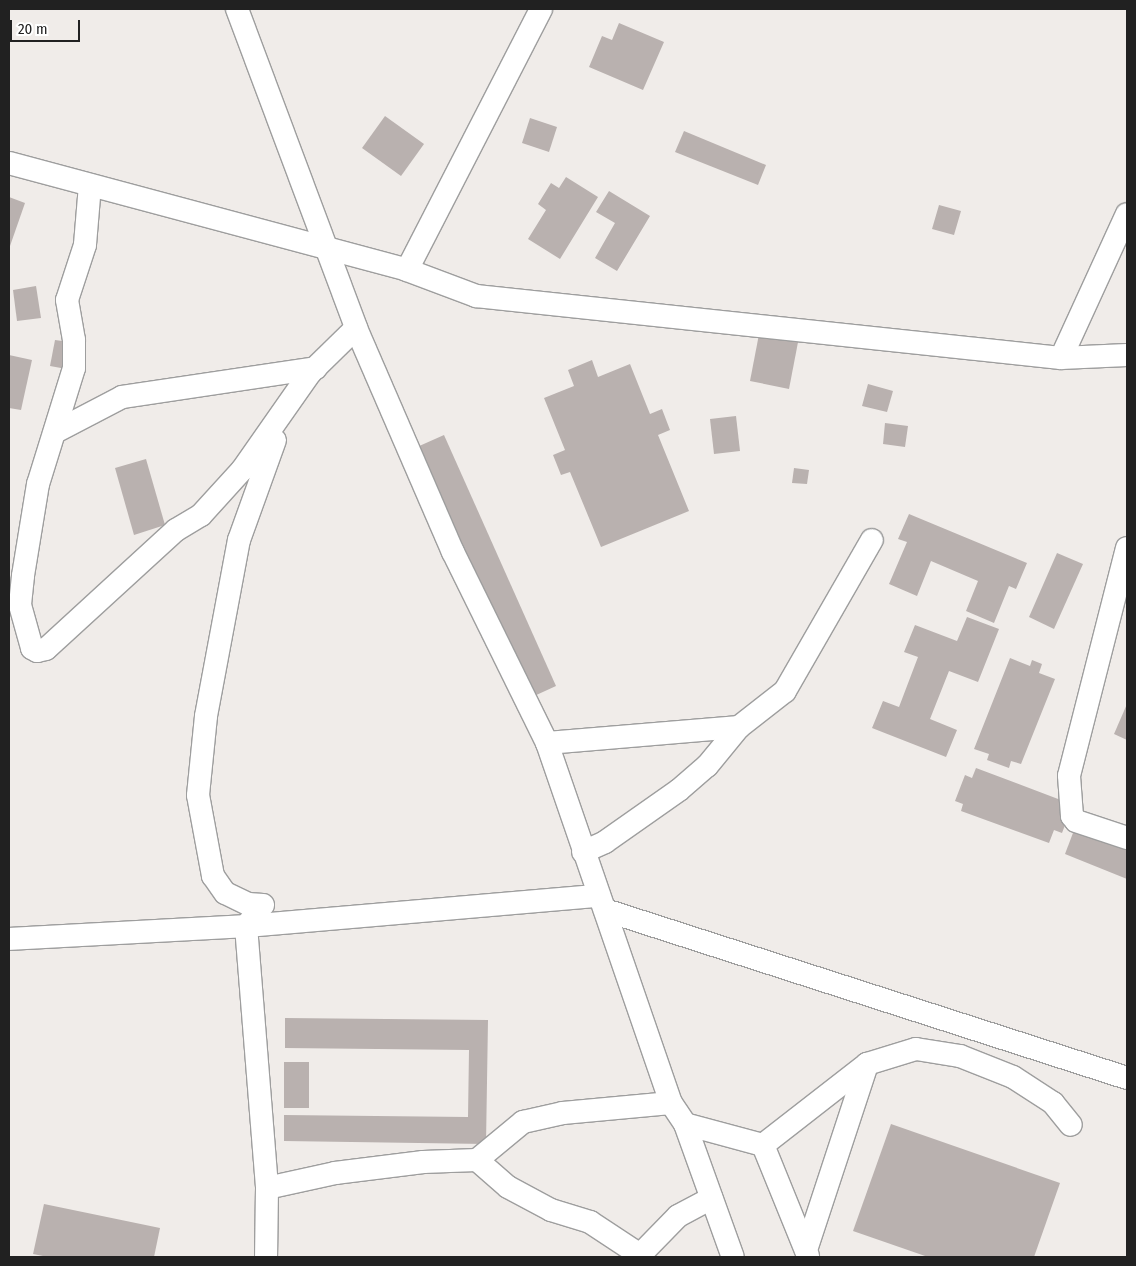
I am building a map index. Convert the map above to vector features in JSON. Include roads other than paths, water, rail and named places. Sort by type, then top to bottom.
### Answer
[{"type":"street","points":[[237,9],[329,251],[356,328],[453,552],[547,742],[583,852],[672,1103],[685,1124],[733,1257]]},
{"type":"street","points":[[406,270],[541,9]]},
{"type":"street","points":[[9,163],[90,186],[211,215],[329,251],[406,270],[476,296],[1061,358],[1127,355]]},
{"type":"street","points":[[90,186],[86,245],[67,300],[74,340],[74,368],[57,431],[38,484],[23,576],[20,605],[32,648],[38,651],[46,649],[163,540],[201,515],[242,470],[316,368],[356,328]]},
{"type":"street","points":[[1061,358],[1127,214]]},
{"type":"street","points":[[57,431],[122,397],[316,368]]},
{"type":"street","points":[[266,1257],[267,1188],[246,926],[263,905],[248,904],[225,893],[213,876],[198,795],[206,716],[239,540],[266,459],[292,403]]},
{"type":"street","points":[[583,852],[604,842],[679,790],[707,766],[739,726],[785,691],[872,540]]},
{"type":"street","points":[[1127,548],[1069,776],[1072,816],[1076,821],[1127,838]]},
{"type":"street","points":[[547,742],[739,726]]},
{"type":"street","points":[[9,939],[602,903],[1127,1078]]},
{"type":"street","points":[[762,1145],[866,1064],[916,1049],[960,1056],[1013,1077],[1053,1103],[1071,1125]]},
{"type":"street","points":[[807,1254],[866,1064]]},
{"type":"street","points":[[267,1188],[335,1173],[423,1162],[477,1160],[524,1122],[563,1113],[672,1103]]},
{"type":"street","points":[[685,1124],[762,1145]]},
{"type":"street","points":[[762,1145],[807,1254]]},
{"type":"street","points":[[477,1160],[508,1187],[551,1210],[590,1222],[639,1256],[678,1216],[712,1198]]}]
